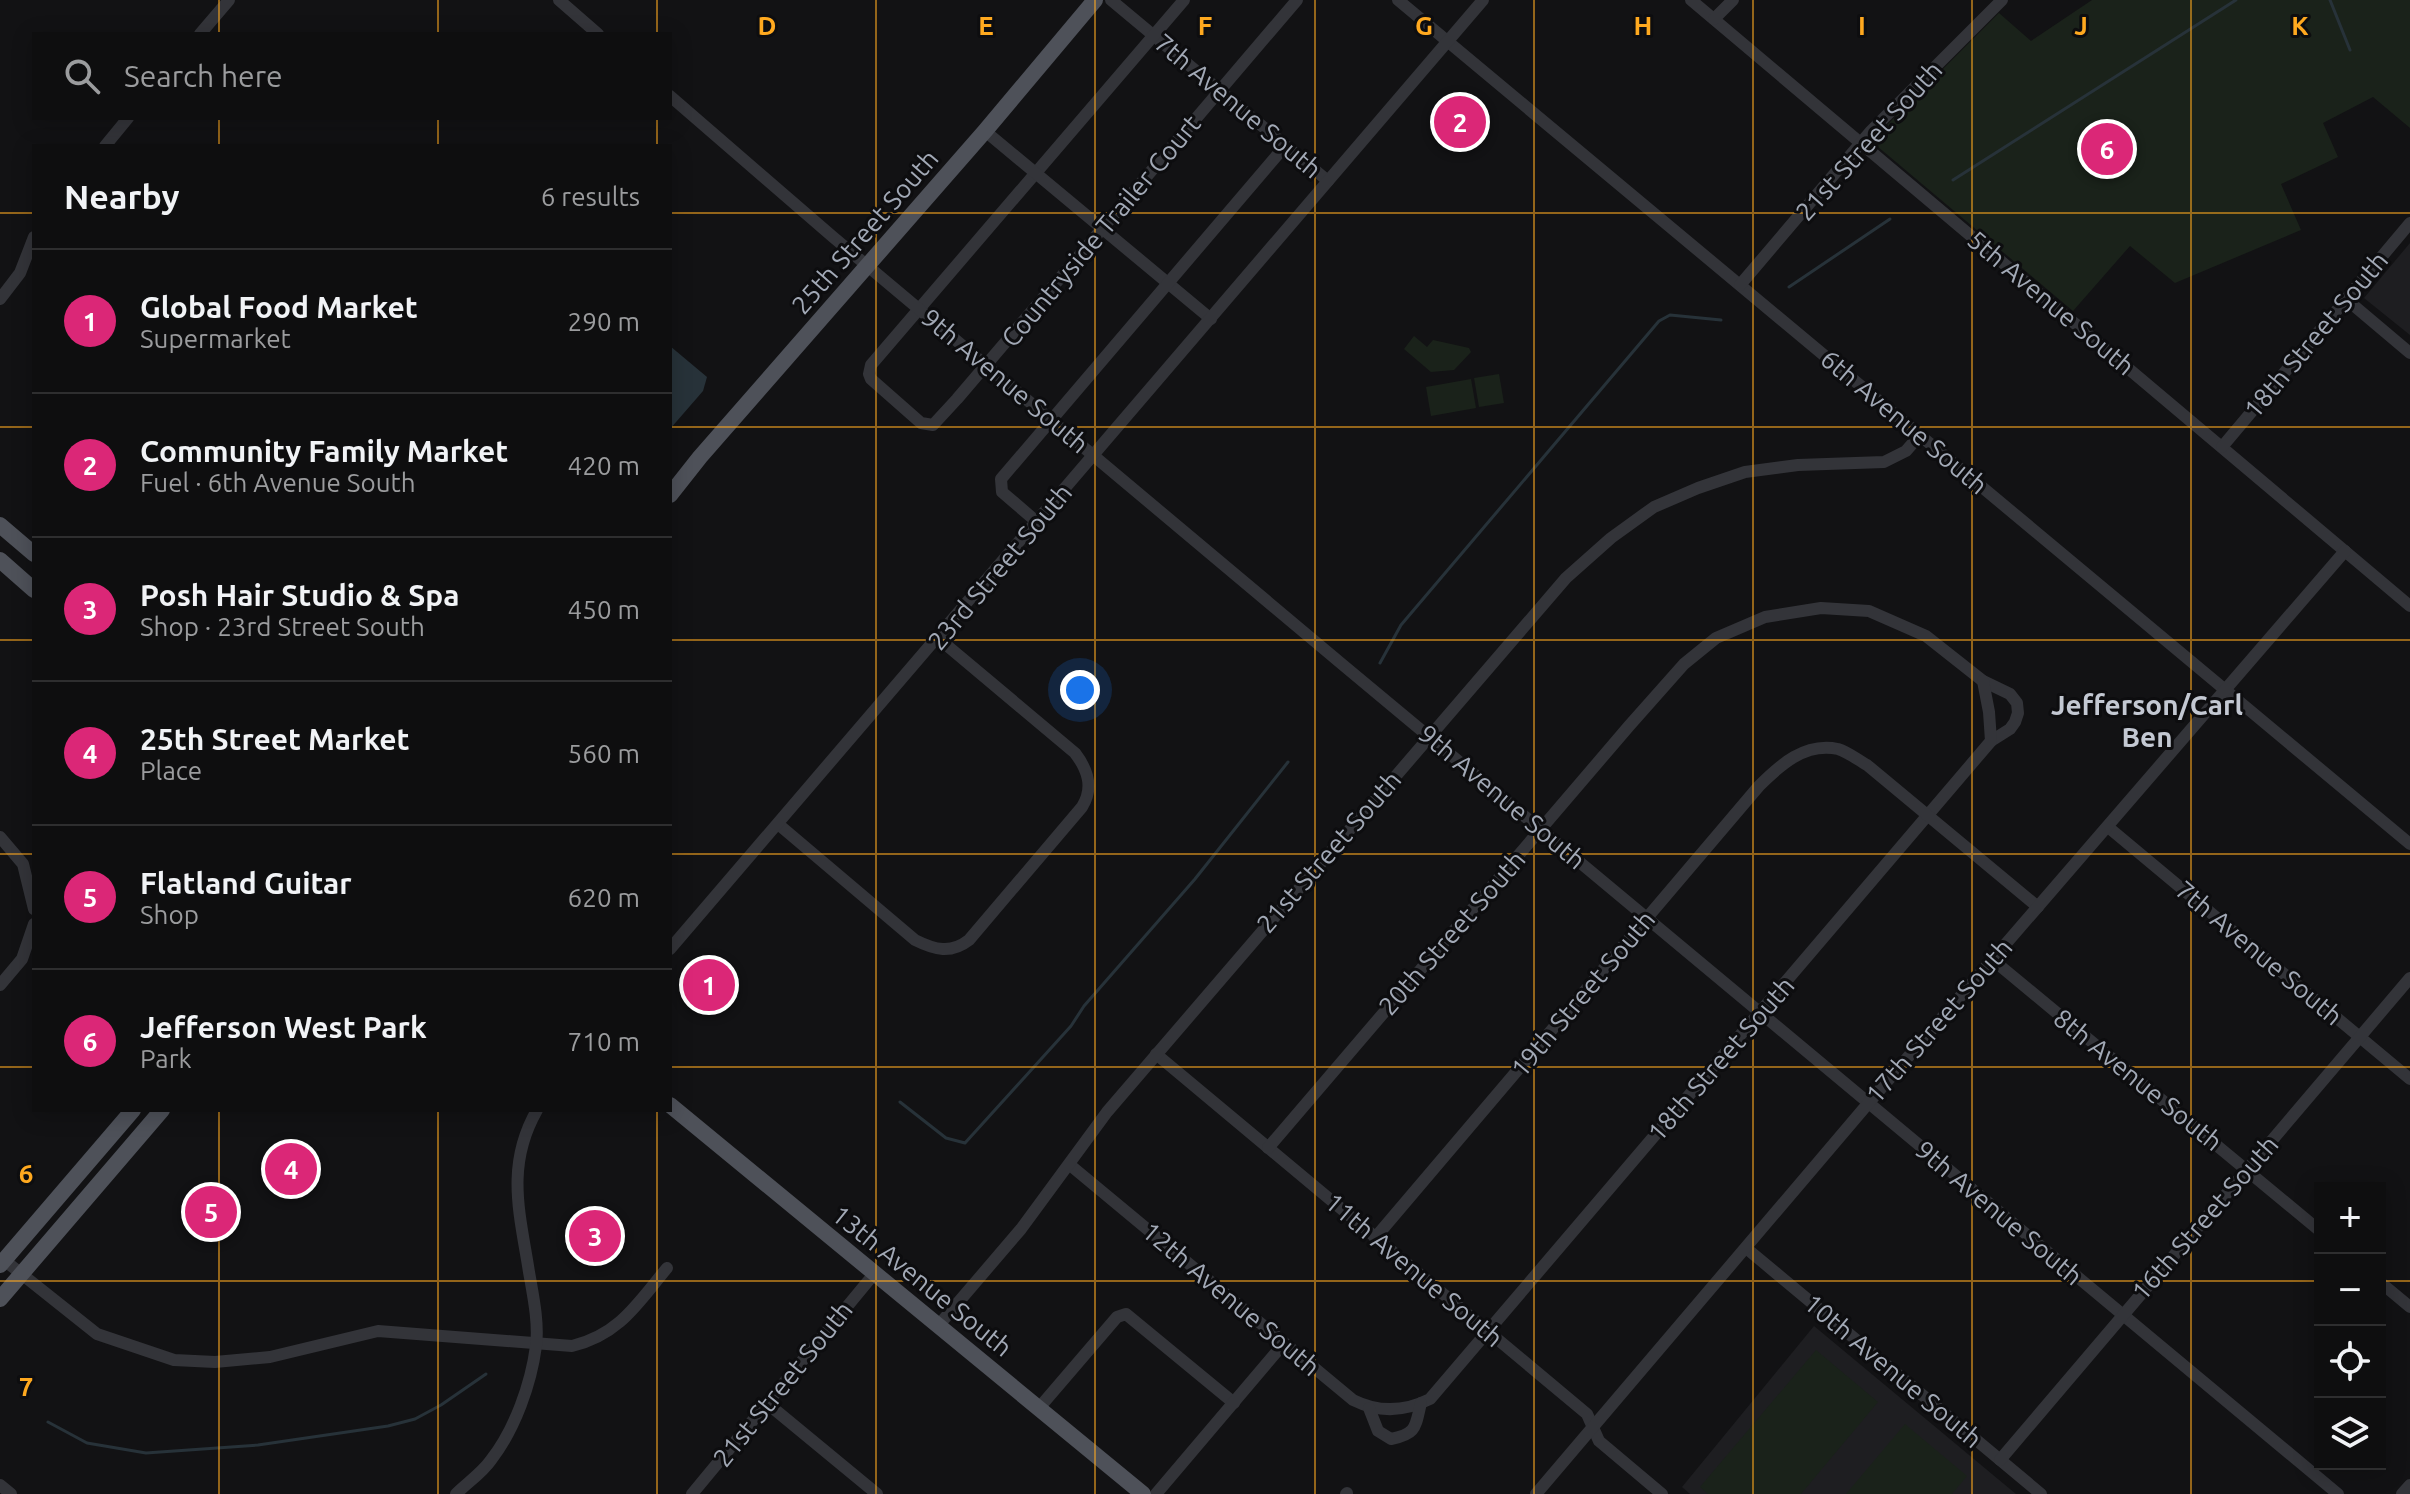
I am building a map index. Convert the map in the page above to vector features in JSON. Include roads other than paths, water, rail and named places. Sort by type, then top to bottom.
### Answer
[{"type":"main road","name":"25th Street South","points":[[672,492],[1095,0]]},
{"type":"main road","points":[[0,525],[32,552]]},
{"type":"main road","points":[[0,560],[32,588]]},
{"type":"main road","name":"13th Avenue South","points":[[672,1107],[1143,1494]]},
{"type":"main road","points":[[2,1262],[131,1112]]},
{"type":"main road","points":[[0,1299],[160,1112]]},
{"type":"street","points":[[202,32],[229,0]]},
{"type":"street","points":[[559,0],[596,32]]},
{"type":"street","name":"7th Avenue South","points":[[1111,0],[1328,181]]},
{"type":"street","name":"Countryside Trailer Court","points":[[1184,0],[871,365],[871,379],[921,423],[933,425],[1297,0]]},
{"type":"street","name":"6th Avenue South","points":[[1398,0],[2410,844]]},
{"type":"street","name":"23rd Street South","points":[[672,947],[1483,0]]},
{"type":"street","name":"5th Avenue South","points":[[1691,0],[2410,606]]},
{"type":"street","points":[[1714,19],[1733,0]]},
{"type":"street","name":"21st Street South","points":[[1740,285],[1862,143],[2002,0]]},
{"type":"street","name":"9th Avenue South","points":[[672,98],[919,309],[2338,1494]]},
{"type":"street","points":[[107,144],[126,120]]},
{"type":"street","points":[[985,131],[1211,319]]},
{"type":"street","points":[[1037,522],[1002,492],[1001,479],[1285,146]]},
{"type":"street","name":"18th Street South","points":[[2222,447],[2410,223]]},
{"type":"street","points":[[0,299],[20,273],[32,242]]},
{"type":"street","points":[[2346,299],[2410,353]]},
{"type":"street","name":"21st Street South","points":[[938,1326],[1021,1229],[1107,1112],[1566,578],[1611,538],[1654,507],[1745,472],[1798,465],[1884,462],[1906,451],[1919,436]]},
{"type":"street","name":"17th Street South","points":[[1536,1494],[2345,551]]},
{"type":"street","name":"20th Street South","points":[[1268,1148],[1684,664],[1716,638],[1765,617],[1821,608],[1869,611],[1926,636],[1983,681]]},
{"type":"street","points":[[778,824],[915,940],[935,949],[952,949],[969,940],[1087,799],[1088,774],[1075,753],[938,638]]},
{"type":"street","points":[[1983,681],[1991,741]]},
{"type":"street","name":"18th Street South","points":[[1369,1408],[1387,1411],[1430,1399],[1991,741],[2010,729],[2018,713],[2017,703],[2010,694],[1983,681]]},
{"type":"street","name":"19th Street South","points":[[1375,1238],[1759,786],[1796,755],[1816,748],[1839,749],[1867,765],[1930,815]]},
{"type":"street","points":[[1930,815],[2038,907]]},
{"type":"street","name":"7th Avenue South","points":[[2108,827],[2410,1079]]},
{"type":"street","points":[[0,837],[23,864],[32,901]]},
{"type":"street","points":[[0,985],[22,959],[32,930]]},
{"type":"street","name":"8th Avenue South","points":[[1993,960],[2314,1226]]},
{"type":"street","name":"16th Street South","points":[[2000,1460],[2410,978]]},
{"type":"street","name":"11th Avenue South","points":[[1156,1054],[1587,1414],[1599,1441],[1662,1494]]},
{"type":"street","points":[[456,1494],[490,1462],[510,1431],[522,1400],[536,1344],[534,1309],[517,1213],[516,1186],[524,1143],[536,1112]]},
{"type":"street","name":"12th Avenue South","points":[[1070,1165],[1353,1400],[1369,1408]]},
{"type":"street","name":"10th Avenue South","points":[[1746,1248],[2041,1494]]},
{"type":"street","points":[[2,1262],[97,1334],[174,1360],[215,1362],[270,1357],[378,1331],[572,1346],[594,1341],[611,1331],[667,1268]]},
{"type":"street","name":"21st Street South","points":[[692,1494],[874,1274]]},
{"type":"street","points":[[2386,1287],[2410,1307]]},
{"type":"street","points":[[1039,1408],[1117,1317],[1126,1314],[1234,1403]]},
{"type":"street","points":[[1156,1494],[1284,1343]]},
{"type":"street","points":[[1369,1408],[1378,1431],[1391,1439],[1407,1436],[1415,1428],[1421,1403]]},
{"type":"street","points":[[768,1404],[877,1494]]},
{"type":"street","points":[[0,1485],[11,1494]]},
{"type":"street","points":[[2402,1494],[2410,1485]]},
{"type":"waterway","points":[[1953,180],[2236,0]]},
{"type":"waterway","points":[[2330,0],[2350,50]]},
{"type":"waterway","points":[[1789,287],[1890,219]]},
{"type":"waterway","points":[[1380,663],[1401,625],[1659,321],[1670,315],[1721,320]]},
{"type":"waterway","points":[[900,1102],[946,1138],[965,1143],[1071,1026],[1084,1006],[1195,879],[1288,762]]},
{"type":"waterway","points":[[48,1422],[87,1443],[146,1453],[258,1445],[388,1426],[415,1419],[486,1374]]},
{"type":"place","name":"Community Family Market","points":[[1460,122]]},
{"type":"place","name":"Jefferson West Park","points":[[2107,149]]},
{"type":"place","name":"Global Food Market","points":[[709,985]]},
{"type":"place","name":"25th Street Market","points":[[291,1169]]},
{"type":"place","name":"Flatland Guitar","points":[[211,1212]]},
{"type":"place","name":"Posh Hair Studio & Spa","points":[[595,1236]]},
{"type":"district","name":"Jefferson/Carl Ben","points":[[2147,721]]}]
